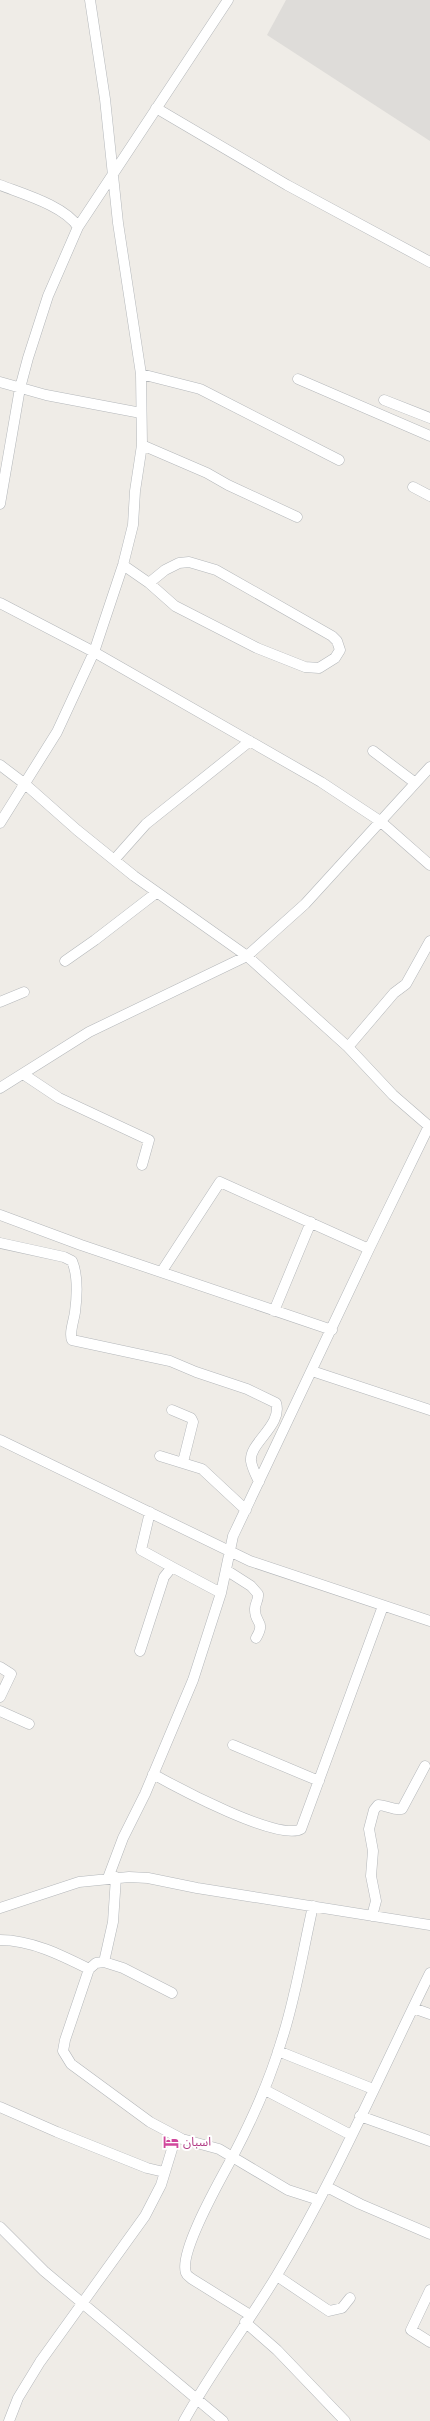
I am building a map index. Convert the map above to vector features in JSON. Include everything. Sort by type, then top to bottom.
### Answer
[{"type":"street","points":[[0,823],[26,784],[57,732],[94,652],[123,565],[133,525],[135,491],[142,445],[141,374],[118,223],[114,172],[90,0]]},
{"type":"street","points":[[0,504],[20,388],[39,319],[78,227],[228,0]]},
{"type":"street","points":[[156,108],[287,185],[430,262]]},
{"type":"street","points":[[0,185],[67,215],[78,227]]},
{"type":"street","points":[[141,374],[200,390],[339,460]]},
{"type":"street","points":[[298,379],[430,436]]},
{"type":"street","points":[[0,382],[20,388],[141,413]]},
{"type":"street","points":[[384,400],[430,418]]},
{"type":"street","points":[[142,445],[208,473],[228,485],[297,517]]},
{"type":"street","points":[[413,487],[430,496]]},
{"type":"street","points":[[123,565],[149,583],[175,606],[257,648],[304,668],[319,668],[334,658],[340,650],[338,641],[332,636],[216,570],[189,562],[179,563],[165,570],[149,583]]},
{"type":"street","points":[[0,603],[94,652],[321,782],[380,821],[430,865]]},
{"type":"street","points":[[114,860],[146,824],[250,741]]},
{"type":"street","points":[[373,751],[414,782]]},
{"type":"street","points":[[0,765],[26,784],[114,860],[156,893],[247,956],[348,1047],[393,1095],[430,1127],[369,1248],[332,1330],[246,1510],[228,1552],[221,1593],[193,1680],[153,1774],[123,1838],[112,1877],[113,1922],[104,1962]]},
{"type":"street","points":[[0,1088],[89,1032],[247,956],[305,904],[414,782],[430,767]]},
{"type":"street","points":[[65,961],[96,940],[156,893]]},
{"type":"street","points":[[348,1047],[394,993],[406,984],[430,941]]},
{"type":"street","points":[[0,1002],[24,992]]},
{"type":"street","points":[[23,1074],[59,1098],[149,1140],[142,1165]]},
{"type":"street","points":[[162,1271],[220,1182],[369,1248]]},
{"type":"street","points":[[0,1215],[81,1245],[162,1271],[332,1330]]},
{"type":"street","points":[[274,1311],[311,1222]]},
{"type":"street","points":[[0,1243],[64,1257],[72,1261],[74,1266],[76,1294],[71,1336],[72,1340],[170,1361],[196,1372],[247,1389],[276,1403],[276,1414],[271,1426],[252,1454],[253,1467],[259,1482]]},
{"type":"street","points":[[312,1371],[430,1410]]},
{"type":"street","points":[[172,1410],[191,1418],[193,1422],[183,1462]]},
{"type":"street","points":[[0,1440],[150,1512],[228,1552],[269,1568],[430,1621]]},
{"type":"street","points":[[160,1456],[202,1469],[246,1510]]},
{"type":"street","points":[[150,1512],[141,1550],[221,1593]]},
{"type":"street","points":[[140,1651],[164,1577],[172,1567]]},
{"type":"street","points":[[226,1570],[251,1586],[258,1594],[254,1608],[255,1615],[261,1623],[261,1630],[256,1638]]},
{"type":"street","points":[[153,1774],[224,1811],[267,1825],[295,1831],[303,1826],[383,1606]]},
{"type":"street","points":[[0,1667],[11,1673],[0,1697]]},
{"type":"street","points":[[0,1711],[29,1724]]},
{"type":"street","points":[[232,1745],[319,1781]]},
{"type":"street","points":[[372,1916],[376,1901],[372,1876],[373,1851],[370,1829],[374,1810],[378,1806],[384,1805],[398,1810],[402,1809],[425,1766]]},
{"type":"street","points":[[0,1908],[79,1882],[112,1877],[148,1878],[197,1888],[430,1925]]},
{"type":"street","points":[[313,1906],[278,2050],[265,2090],[200,2217],[192,2238],[185,2268],[186,2274],[192,2279],[248,2319],[345,2421]]},
{"type":"street","points":[[0,1940],[9,1940],[44,1948],[89,1969]]},
{"type":"street","points":[[172,1993],[123,1968],[104,1962],[96,1963],[89,1969],[65,2040],[64,2052],[66,2058],[77,2070],[135,2113],[176,2136],[218,2149],[288,2190],[319,2200]]},
{"type":"street","points":[[184,2421],[196,2398],[277,2276],[327,2187],[430,1973]]},
{"type":"street","points":[[413,2008],[430,2014]]},
{"type":"street","points":[[278,2050],[373,2089]]},
{"type":"street","points":[[265,2090],[351,2135]]},
{"type":"street","points":[[0,2107],[57,2132],[147,2168],[164,2172]]},
{"type":"street","points":[[360,2116],[430,2141]]},
{"type":"street","points":[[9,2421],[18,2398],[36,2368],[145,2216],[161,2185],[176,2136]]},
{"type":"street","points":[[327,2187],[360,2204],[430,2234]]},
{"type":"street","points":[[0,2227],[29,2257],[223,2421]]},
{"type":"street","points":[[277,2276],[329,2311],[342,2308],[350,2298]]},
{"type":"street","points":[[430,2290],[410,2330],[430,2342]]},
{"type":"shaded area","points":[[286,0],[430,0],[430,141],[267,35]]},
{"type":"place","name":"اسبان","points":[[171,2142]]}]
